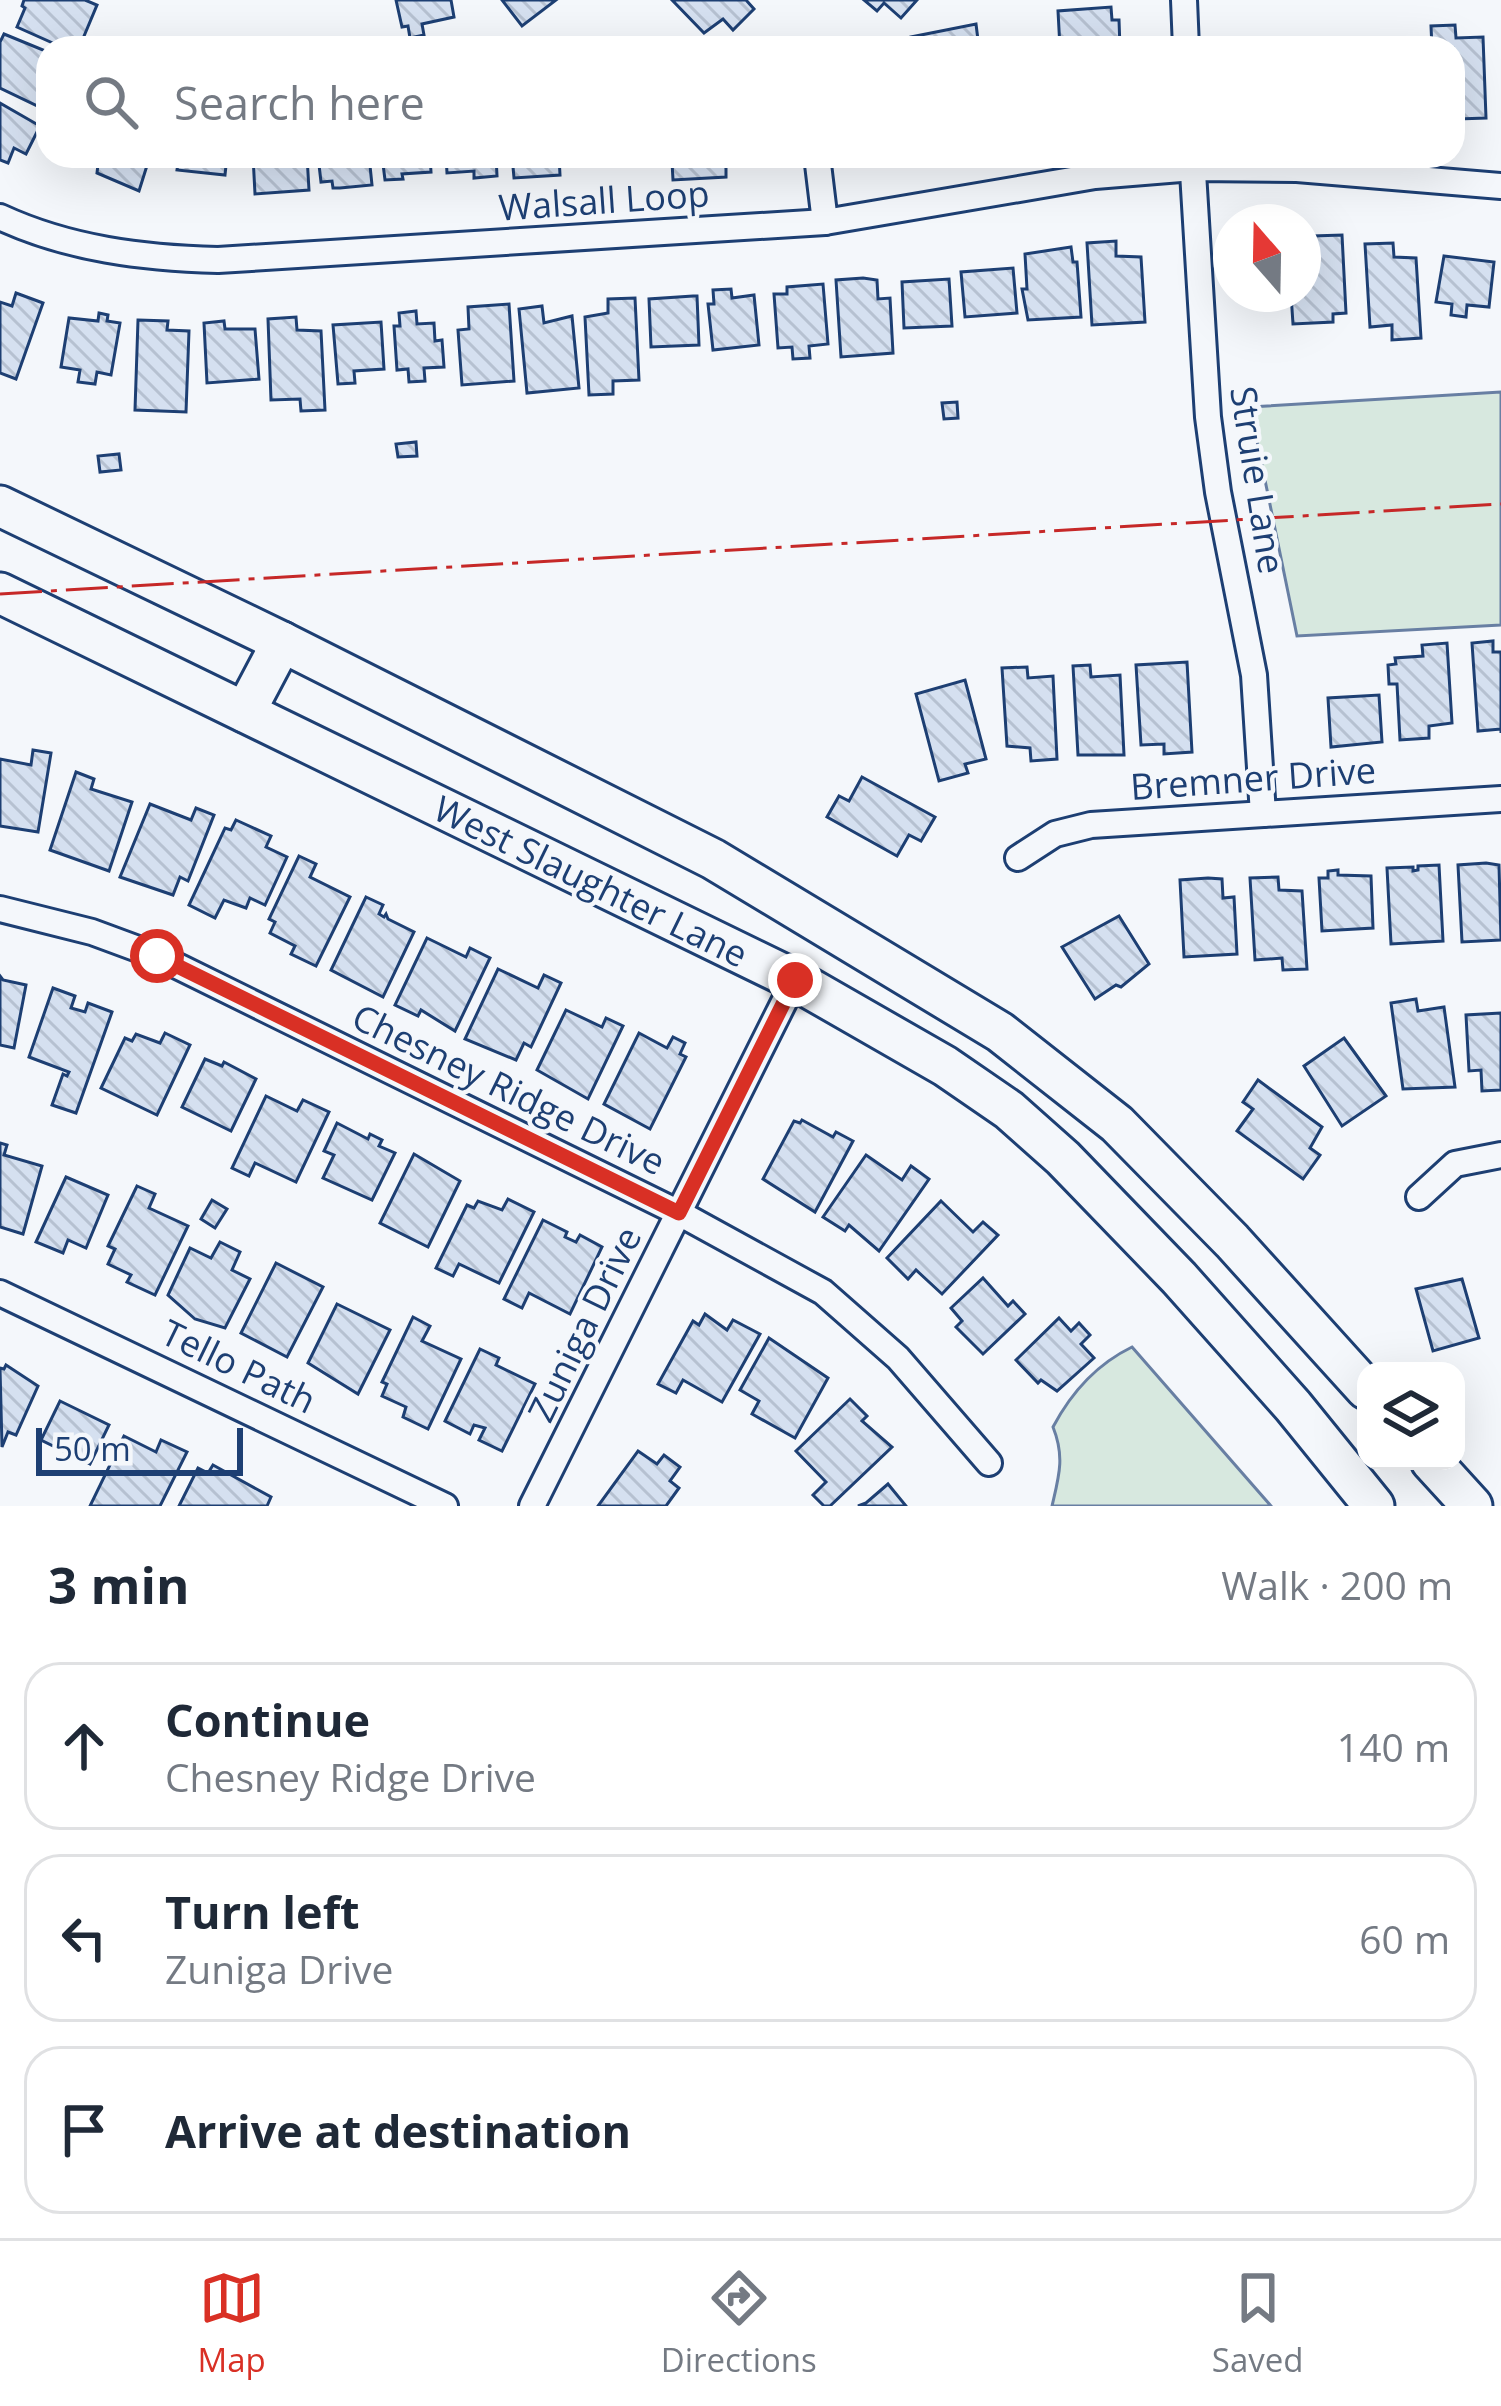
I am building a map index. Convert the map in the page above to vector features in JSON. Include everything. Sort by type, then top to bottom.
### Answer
[{"type":"main road","name":"West Slaughter Lane","points":[[0,506],[713,859],[1000,1032],[1117,1124],[1357,1379]]},
{"type":"main road","name":"West Slaughter Lane","points":[[0,593],[795,980],[945,1066],[1009,1110],[1063,1158],[1272,1382],[1374,1506]]},
{"type":"main road","points":[[245,712],[282,642]]},
{"type":"main road","points":[[1272,1382],[1324,1342]]},
{"type":"main road","points":[[1439,1470],[1472,1506]]},
{"type":"street","points":[[1184,0],[1186,36]]},
{"type":"street","points":[[818,168],[825,222]]},
{"type":"street","name":"Walsall Loop","points":[[0,217],[28,230],[106,250],[166,259],[218,260],[825,222],[1150,168]]},
{"type":"street","name":"Struie Lane","points":[[1192,168],[1208,417],[1254,675],[1263,814]]},
{"type":"street","name":"Walsall Loop","points":[[1282,168],[1501,186]]},
{"type":"street","name":"Bremner Drive","points":[[1018,858],[1055,834],[1091,825],[1501,799]]},
{"type":"street","name":"Chesney Ridge Drive","points":[[0,909],[92,932],[157,956],[679,1213],[808,1283],[847,1309],[898,1358],[989,1463]]},
{"type":"street","name":"Zuniga Drive","points":[[532,1506],[795,980]]},
{"type":"street","points":[[1419,1197],[1455,1164],[1501,1155]]},
{"type":"street","name":"Tello Path","points":[[0,1293],[445,1506]]},
{"type":"shaded area","points":[[1501,392],[1501,625],[1297,636],[1250,407]]},
{"type":"shaded area","points":[[1132,1347],[1271,1506],[1052,1506],[1060,1457],[1053,1427],[1086,1381]]},
{"type":"building","points":[[24,0],[85,0],[97,5],[84,36],[37,36],[17,27]]},
{"type":"building","points":[[396,0],[451,0],[454,17],[422,24],[424,35],[410,36],[408,26],[402,27]]},
{"type":"building","points":[[502,0],[556,0],[522,26]]},
{"type":"building","points":[[672,0],[746,0],[754,9],[733,30],[723,19],[704,33]]},
{"type":"building","points":[[864,0],[917,0],[901,18],[884,3],[877,11]]},
{"type":"building","points":[[1111,7],[1112,20],[1119,20],[1120,36],[1059,36],[1058,11]]},
{"type":"building","points":[[976,24],[978,36],[916,36]]},
{"type":"building","points":[[1455,25],[1456,36],[1431,36],[1431,26]]},
{"type":"building","points":[[4,34],[36,47],[36,105],[0,88]]},
{"type":"building","points":[[1483,37],[1486,118],[1465,119],[1465,38]]},
{"type":"building","points":[[0,103],[36,124],[36,134],[26,154],[14,148],[8,163],[0,160]]},
{"type":"building","points":[[98,168],[146,168],[139,191],[97,173]]},
{"type":"building","points":[[177,168],[226,168],[225,175]]},
{"type":"building","points":[[254,168],[308,168],[309,190],[255,194]]},
{"type":"building","points":[[319,168],[370,168],[372,185],[333,188],[332,181],[321,182]]},
{"type":"building","points":[[384,168],[431,168],[431,172],[385,180]]},
{"type":"building","points":[[447,168],[497,168],[497,176],[474,178],[474,171],[447,173]]},
{"type":"building","points":[[513,168],[560,168],[560,175],[514,178]]},
{"type":"building","points":[[672,168],[726,168],[726,177],[673,180]]},
{"type":"building","points":[[1342,235],[1346,313],[1333,314],[1333,322],[1293,324],[1292,312],[1321,312],[1321,236]]},
{"type":"building","points":[[1116,241],[1116,256],[1141,257],[1145,322],[1092,325],[1087,243]]},
{"type":"building","points":[[1393,243],[1394,257],[1416,258],[1421,338],[1392,340],[1392,325],[1370,327],[1365,244]]},
{"type":"building","points":[[1071,247],[1073,262],[1077,262],[1081,317],[1028,320],[1022,289],[1027,289],[1025,254]]},
{"type":"building","points":[[1444,256],[1494,262],[1489,307],[1467,305],[1466,317],[1451,315],[1452,304],[1436,302]]},
{"type":"building","points":[[1013,268],[1017,313],[965,317],[961,272]]},
{"type":"building","points":[[949,279],[952,326],[904,328],[902,282]]},
{"type":"building","points":[[836,280],[877,280],[878,299],[890,298],[893,353],[841,357]]},
{"type":"building","points":[[823,284],[828,344],[809,346],[810,358],[793,359],[792,347],[778,348],[774,294],[787,294],[787,287]]},
{"type":"building","points":[[731,289],[732,298],[754,295],[759,345],[713,350],[708,304],[714,304],[713,290]]},
{"type":"building","points":[[16,293],[43,303],[16,379],[0,373],[0,302],[12,306]]},
{"type":"building","points":[[697,296],[699,345],[651,347],[649,299]]},
{"type":"building","points":[[635,298],[639,380],[613,381],[613,394],[589,395],[585,317],[608,313],[608,299]]},
{"type":"building","points":[[509,304],[514,381],[462,385],[458,330],[469,329],[468,307]]},
{"type":"building","points":[[542,306],[544,323],[572,316],[579,388],[527,393],[519,309]]},
{"type":"building","points":[[416,311],[417,324],[434,323],[435,341],[442,340],[444,367],[424,368],[425,381],[409,382],[408,369],[397,370],[394,326],[400,326],[399,313]]},
{"type":"building","points":[[99,313],[108,315],[107,321],[120,323],[111,375],[97,372],[95,384],[78,382],[80,370],[61,367],[69,318],[98,321]]},
{"type":"building","points":[[296,317],[297,330],[321,331],[325,410],[301,411],[300,399],[271,400],[268,319]]},
{"type":"building","points":[[138,320],[168,321],[167,330],[189,331],[186,412],[135,410]]},
{"type":"building","points":[[224,321],[225,329],[255,329],[259,379],[207,383],[204,323]]},
{"type":"building","points":[[381,322],[384,369],[354,371],[355,383],[338,384],[333,325]]},
{"type":"building","points":[[957,402],[958,418],[944,419],[942,403]]},
{"type":"building","points":[[416,442],[417,456],[398,457],[396,444]]},
{"type":"building","points":[[119,454],[121,470],[100,472],[98,456]]},
{"type":"building","points":[[1493,641],[1493,652],[1501,652],[1501,729],[1478,731],[1472,643]]},
{"type":"building","points":[[1447,643],[1452,723],[1429,726],[1429,738],[1400,740],[1397,684],[1389,684],[1388,665],[1396,664],[1395,658],[1423,656],[1422,645]]},
{"type":"building","points":[[1187,662],[1192,752],[1164,754],[1164,744],[1141,745],[1136,665]]},
{"type":"building","points":[[1090,665],[1091,677],[1120,675],[1124,755],[1078,755],[1073,666]]},
{"type":"building","points":[[1027,667],[1028,678],[1053,676],[1057,759],[1031,761],[1030,748],[1007,746],[1002,668]]},
{"type":"building","points":[[965,680],[986,759],[965,764],[968,773],[939,781],[916,694]]},
{"type":"building","points":[[1379,695],[1382,742],[1331,747],[1328,698]]},
{"type":"building","points":[[33,750],[51,753],[38,832],[0,826],[0,759],[31,765]]},
{"type":"building","points":[[76,772],[94,779],[91,789],[132,802],[109,871],[50,850]]},
{"type":"building","points":[[862,777],[935,817],[921,841],[909,835],[897,856],[827,817],[839,796],[849,801]]},
{"type":"building","points":[[150,804],[191,820],[196,808],[214,815],[188,881],[180,877],[173,895],[120,877]]},
{"type":"building","points":[[236,820],[271,836],[266,847],[287,857],[265,905],[250,898],[246,908],[224,900],[215,918],[189,905],[225,828],[231,830]]},
{"type":"building","points":[[299,856],[316,864],[310,877],[350,897],[316,966],[291,954],[295,946],[270,933],[275,922],[269,919]]},
{"type":"building","points":[[1439,865],[1443,941],[1391,944],[1387,868],[1413,867],[1413,871],[1418,866]]},
{"type":"building","points":[[1458,865],[1499,865],[1501,940],[1462,942]]},
{"type":"building","points":[[1338,870],[1338,875],[1371,876],[1373,928],[1322,931],[1319,878]]},
{"type":"building","points":[[1278,877],[1279,890],[1302,891],[1307,969],[1283,970],[1282,958],[1255,960],[1250,878]]},
{"type":"building","points":[[1222,879],[1223,898],[1234,897],[1237,954],[1184,957],[1180,880]]},
{"type":"building","points":[[366,897],[383,905],[379,914],[414,932],[383,997],[331,970]]},
{"type":"building","points":[[1119,916],[1149,964],[1121,987],[1116,985],[1095,999],[1062,947]]},
{"type":"building","points":[[427,938],[466,957],[470,948],[490,958],[455,1031],[421,1010],[418,1016],[395,1005]]},
{"type":"building","points":[[498,969],[538,988],[544,975],[561,983],[531,1047],[524,1043],[516,1060],[465,1039]]},
{"type":"building","points":[[0,976],[26,985],[14,1048],[0,1045]]},
{"type":"building","points":[[53,988],[75,996],[71,1008],[85,1012],[88,1003],[112,1012],[76,1113],[52,1105],[63,1074],[69,1072],[29,1057]]},
{"type":"building","points":[[1416,999],[1418,1011],[1444,1007],[1455,1087],[1403,1089],[1391,1003]]},
{"type":"building","points":[[566,1010],[602,1027],[606,1018],[623,1026],[588,1099],[537,1070]]},
{"type":"building","points":[[1501,1013],[1501,1090],[1482,1091],[1481,1070],[1469,1071],[1466,1015]]},
{"type":"building","points":[[165,1033],[190,1045],[157,1115],[101,1088],[125,1038],[132,1041],[136,1034],[160,1043]]},
{"type":"building","points":[[639,1033],[667,1048],[673,1037],[685,1043],[680,1054],[686,1057],[650,1129],[604,1104]]},
{"type":"building","points":[[1344,1038],[1386,1096],[1342,1126],[1304,1066]]},
{"type":"building","points":[[205,1059],[222,1066],[224,1062],[256,1079],[231,1131],[182,1107]]},
{"type":"building","points":[[1258,1080],[1322,1127],[1310,1148],[1320,1155],[1303,1179],[1237,1131],[1253,1109],[1243,1102]]},
{"type":"building","points":[[266,1096],[297,1111],[303,1100],[329,1112],[296,1182],[255,1163],[249,1176],[232,1168]]},
{"type":"building","points":[[802,1120],[833,1137],[836,1132],[853,1141],[815,1212],[763,1179],[794,1121]]},
{"type":"building","points":[[337,1123],[368,1139],[370,1134],[382,1140],[379,1146],[395,1153],[372,1200],[323,1178],[334,1155],[324,1151]]},
{"type":"building","points":[[0,1143],[7,1145],[4,1155],[42,1166],[23,1234],[0,1227]]},
{"type":"building","points":[[414,1154],[460,1181],[428,1247],[380,1223]]},
{"type":"building","points":[[866,1155],[902,1180],[911,1166],[929,1179],[879,1251],[849,1225],[845,1231],[823,1217]]},
{"type":"building","points":[[66,1177],[108,1195],[86,1248],[68,1240],[63,1253],[36,1242]]},
{"type":"building","points":[[137,1186],[155,1194],[149,1208],[188,1226],[155,1295],[127,1282],[131,1275],[108,1264],[115,1249],[108,1246]]},
{"type":"building","points":[[508,1199],[534,1212],[499,1283],[459,1264],[453,1276],[436,1268],[467,1205],[474,1208],[478,1201],[502,1210]]},
{"type":"building","points":[[212,1200],[227,1209],[215,1228],[201,1219]]},
{"type":"building","points":[[941,1201],[973,1232],[983,1222],[998,1235],[942,1294],[916,1270],[908,1279],[887,1258]]},
{"type":"building","points":[[543,1220],[567,1232],[565,1237],[576,1242],[580,1235],[602,1247],[570,1314],[529,1293],[522,1308],[504,1299]]},
{"type":"building","points":[[220,1242],[240,1252],[232,1270],[250,1279],[225,1328],[195,1319],[168,1295],[190,1248],[211,1258]]},
{"type":"building","points":[[276,1263],[323,1287],[287,1357],[241,1333]]},
{"type":"building","points":[[983,1278],[1008,1306],[1013,1301],[1025,1314],[983,1354],[956,1327],[962,1321],[951,1308]]},
{"type":"building","points":[[1462,1279],[1479,1338],[1433,1351],[1416,1289]]},
{"type":"building","points":[[337,1304],[390,1330],[358,1394],[308,1363]]},
{"type":"building","points":[[705,1314],[727,1330],[733,1320],[760,1334],[722,1402],[683,1380],[676,1393],[658,1384],[693,1321],[699,1325]]},
{"type":"building","points":[[413,1317],[430,1326],[422,1341],[461,1359],[428,1429],[403,1417],[406,1407],[382,1396],[387,1384],[382,1382]]},
{"type":"building","points":[[1059,1318],[1071,1331],[1079,1323],[1090,1335],[1081,1344],[1094,1358],[1057,1391],[1041,1380],[1038,1383],[1016,1360]]},
{"type":"building","points":[[769,1338],[828,1378],[795,1438],[752,1414],[759,1401],[740,1390]]},
{"type":"building","points":[[480,1349],[499,1358],[496,1365],[535,1384],[502,1451],[479,1440],[485,1428],[474,1425],[470,1434],[445,1421]]},
{"type":"building","points":[[6,1365],[38,1386],[16,1435],[8,1432],[2,1447],[0,1368]]},
{"type":"building","points":[[850,1399],[867,1416],[862,1421],[892,1447],[830,1506],[824,1506],[813,1495],[826,1482],[796,1451]]},
{"type":"building","points":[[60,1401],[109,1425],[90,1464],[41,1440]]},
{"type":"building","points":[[124,1436],[156,1452],[161,1440],[187,1452],[160,1506],[90,1506]]},
{"type":"building","points":[[638,1451],[657,1464],[664,1455],[680,1467],[670,1481],[679,1488],[666,1506],[598,1506]]},
{"type":"building","points":[[213,1465],[271,1497],[267,1506],[179,1506],[198,1468],[208,1473]]},
{"type":"building","points":[[888,1484],[906,1506],[858,1506],[866,1503]]},
{"type":"power","points":[[0,594],[1501,504]]},
{"type":"route","points":[[157,956],[679,1213],[795,980]]}]
